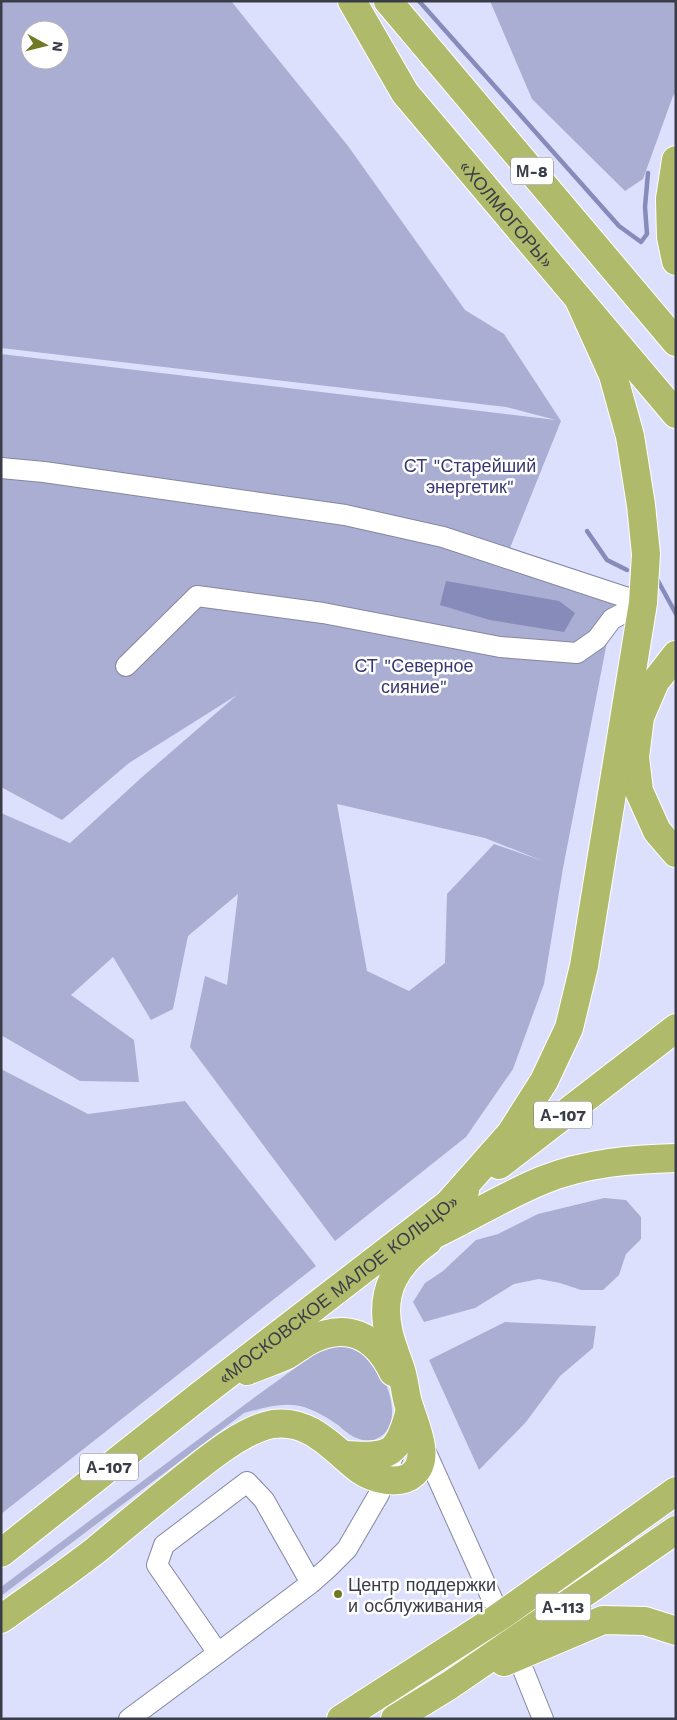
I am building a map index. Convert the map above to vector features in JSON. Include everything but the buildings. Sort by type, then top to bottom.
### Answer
[{"type":"highway","name":"«ХОЛМОГОРЫ»","points":[[352,1],[405,93],[676,414]]},
{"type":"highway","name":"М-8","points":[[388,1],[676,342]]},
{"type":"highway","points":[[676,160],[670,199],[671,238],[676,262]]},
{"type":"highway","points":[[450,1202],[511,1133],[544,1081],[569,1028],[584,966],[643,603],[646,554],[641,505],[630,436],[613,375],[579,300]]},
{"type":"highway","points":[[676,654],[655,682],[640,717],[635,757],[639,791],[657,831],[676,853]]},
{"type":"highway","name":"«МОСКОВСКОЕ МАЛОЕ КОЛЬЦО»","points":[[1,1553],[218,1382],[676,1028]]},
{"type":"highway","points":[[372,1264],[438,1234],[478,1211],[544,1179],[601,1164],[676,1158]]},
{"type":"highway","points":[[1,1619],[93,1552],[208,1459],[238,1438],[272,1425],[300,1426],[326,1440],[364,1469],[402,1479],[423,1473],[419,1466],[422,1454],[409,1442],[405,1430],[408,1405],[402,1373],[389,1334],[386,1317],[388,1290],[399,1267],[407,1258],[438,1234]]},
{"type":"highway","points":[[218,1382],[288,1355],[307,1342],[324,1335],[337,1332],[350,1333],[370,1341],[382,1352],[408,1405]]},
{"type":"highway","points":[[364,1469],[379,1456],[409,1442]]},
{"type":"highway","name":"А-113","points":[[341,1719],[502,1615],[676,1491]]},
{"type":"highway","name":"А-113","points":[[395,1719],[450,1685],[676,1530]]},
{"type":"highway","points":[[450,1685],[603,1620],[645,1621],[676,1631]]},
{"type":"lane","points":[[1,468],[44,472],[345,516],[443,537],[643,603]]},
{"type":"lane","points":[[126,666],[197,596],[323,613],[500,647],[577,653],[597,639],[612,619],[643,603]]},
{"type":"lane","points":[[129,1719],[311,1583],[347,1550],[371,1508],[364,1469],[409,1442]]},
{"type":"lane","points":[[423,1473],[493,1601]]},
{"type":"lane","points":[[218,1653],[157,1565],[164,1545],[247,1482],[264,1500],[311,1583]]},
{"type":"lane","points":[[524,1672],[543,1719]]},
{"type":"green space","points":[[1,1],[231,1],[348,146],[465,310],[504,334],[561,421],[506,558],[615,601],[563,868],[544,984],[513,1069],[466,1137],[335,1241],[190,1047],[205,976],[227,985],[238,894],[188,936],[173,1009],[151,1020],[113,957],[71,995],[134,1040],[139,1082],[80,1081],[1,1035],[1,813],[70,843],[141,778],[237,695],[129,763],[62,820],[1,787],[1,354],[556,420],[506,407],[1,348]],"holes":[[[337,804],[485,838],[543,861],[494,844],[447,894],[445,963],[409,991],[367,971]]]},
{"type":"green space","points":[[490,1],[676,1],[676,92],[643,179],[625,191],[532,99]]},
{"type":"green space","points":[[1,1069],[88,1114],[185,1101],[316,1266],[1,1514]]},
{"type":"green space","points":[[604,1198],[626,1200],[641,1217],[641,1239],[626,1254],[619,1275],[603,1290],[581,1290],[539,1279],[514,1284],[475,1308],[424,1322],[413,1302],[425,1283],[443,1271],[476,1240],[498,1234],[538,1214]]},
{"type":"green space","points":[[505,1322],[596,1326],[593,1348],[560,1376],[526,1422],[479,1470],[429,1360]]},
{"type":"green space","points":[[340,1345],[364,1355],[375,1365],[380,1373],[392,1405],[390,1425],[385,1433],[373,1440],[359,1439],[322,1415],[296,1405],[274,1406],[244,1413],[1,1596],[1,1587],[251,1400],[320,1350]]},
{"type":"shaded area","points":[[446,581],[559,601],[575,613],[564,632],[490,620],[440,605]]},
{"type":"waterway","points":[[419,1],[619,226],[641,242],[647,234],[645,207],[648,173]]},
{"type":"waterway","points":[[587,531],[607,560],[627,570]]},
{"type":"waterway","points":[[657,579],[676,614]]},
{"type":"place","name":"Центр поддержки и осблуживания","points":[[338,1594]]},
{"type":"park label","name":"СТ \"Старейший энергетик\"","points":[[470,475]]},
{"type":"park label","name":"СТ \"Северное сияние\"","points":[[414,675]]}]
